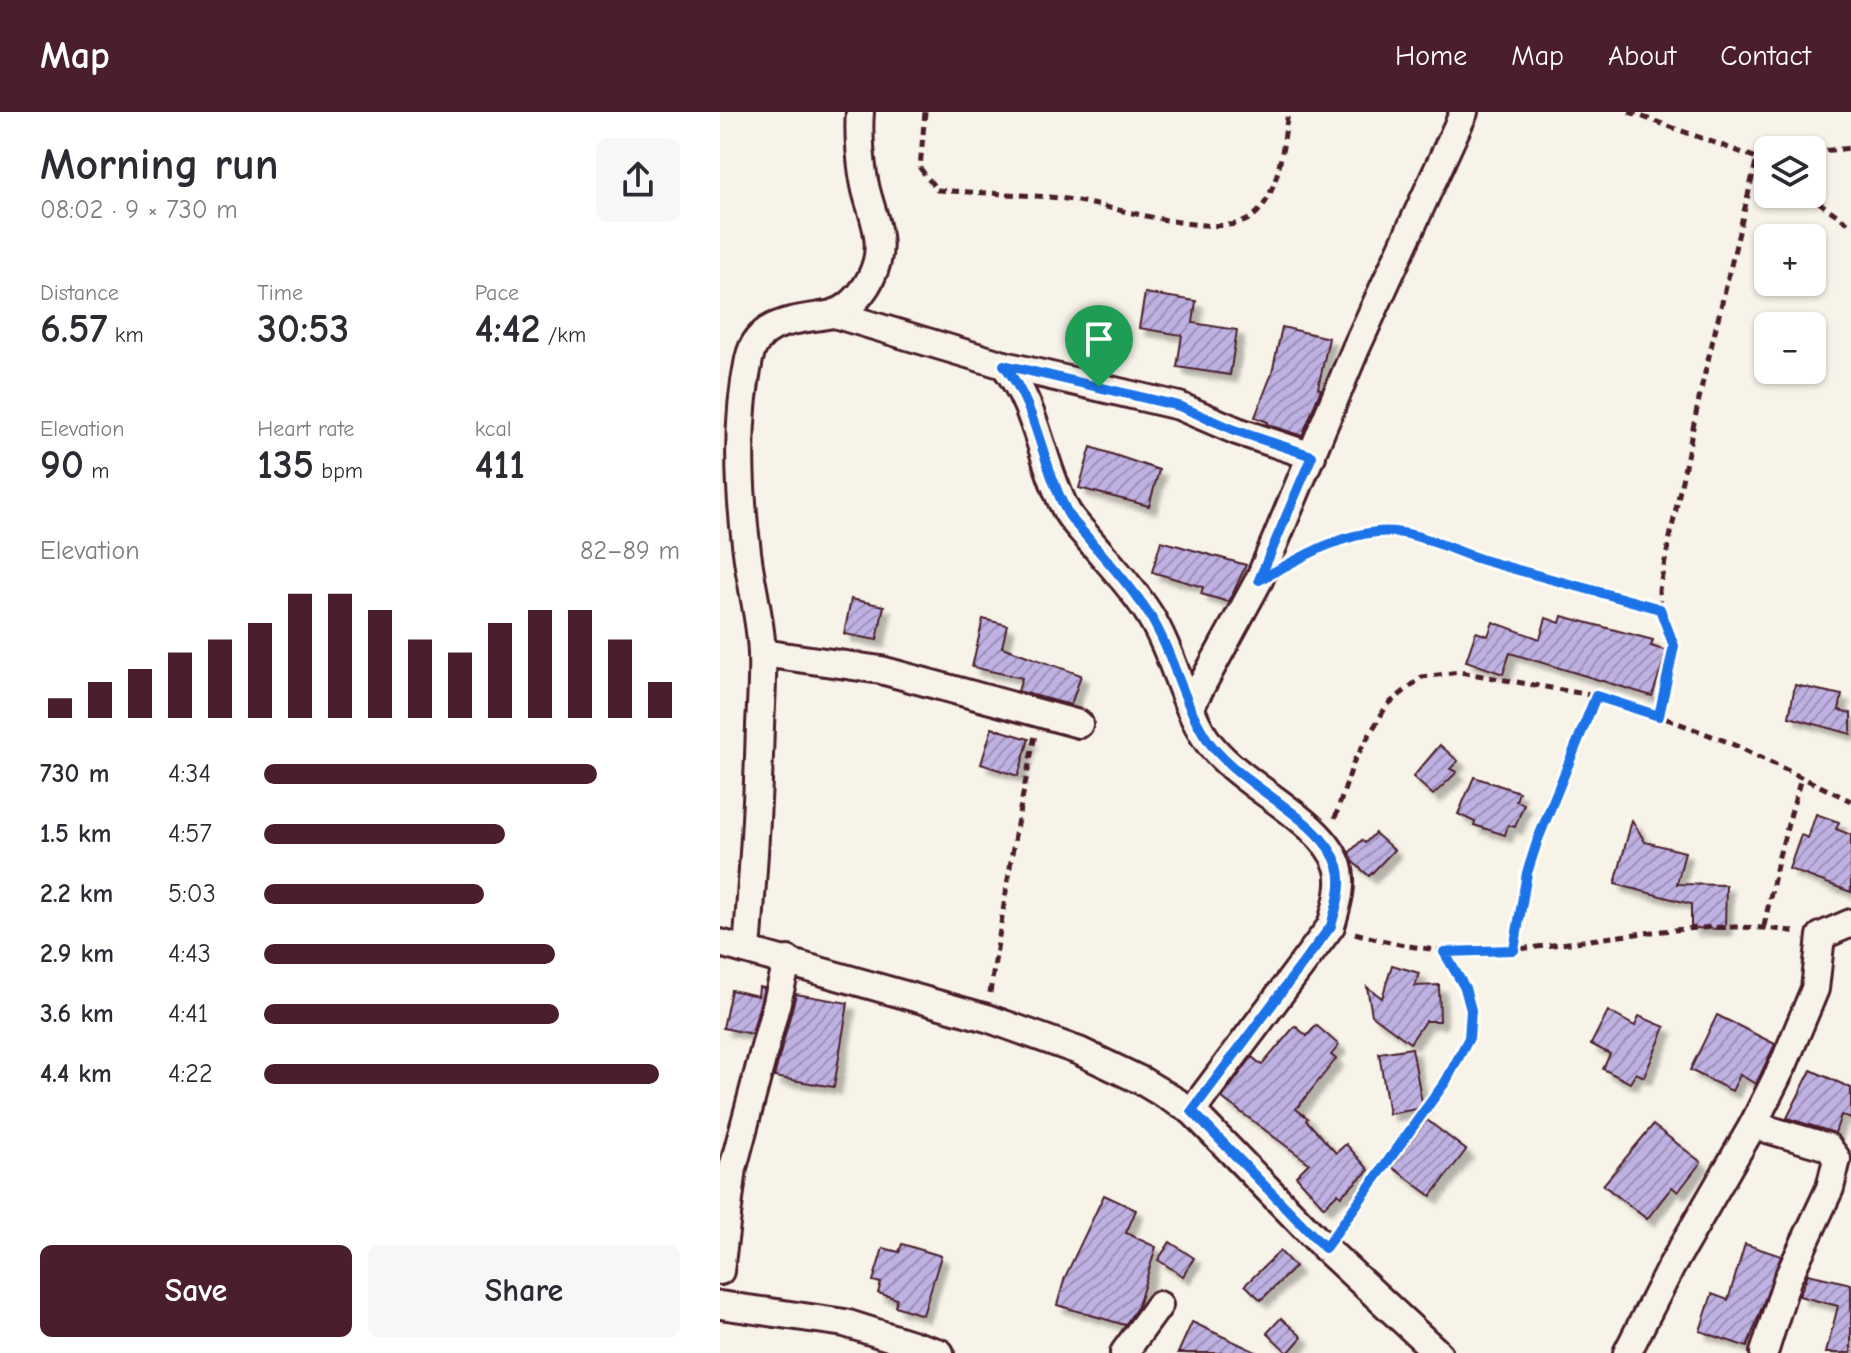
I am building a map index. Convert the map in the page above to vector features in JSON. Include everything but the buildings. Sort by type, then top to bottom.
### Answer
[{"type":"street","points":[[834,314],[854,301],[868,284],[877,262],[879,244],[876,220],[866,188],[860,112]]},
{"type":"street","points":[[1191,705],[1259,580],[1356,348],[1464,112]]},
{"type":"street","points":[[747,950],[758,819],[762,653],[746,549],[741,452],[743,400],[750,356],[760,337],[772,327],[810,315],[834,314],[1004,365],[1179,406],[1237,431],[1312,456]]},
{"type":"street","points":[[1004,365],[1017,381],[1032,414],[1050,473],[1067,513],[1149,614],[1170,653],[1205,736],[1231,768],[1296,816],[1326,845],[1339,867],[1339,895],[1331,926],[1192,1111]]},
{"type":"street","points":[[762,653],[881,670],[1079,724]]},
{"type":"street","points":[[1627,1353],[1671,1267],[1753,1125],[1803,1021],[1815,989],[1821,936],[1851,923]]},
{"type":"street","points":[[720,943],[987,1018],[1079,1051],[1142,1081],[1192,1111],[1325,1248],[1438,1353]]},
{"type":"street","points":[[720,1271],[733,1168],[788,960]]},
{"type":"street","points":[[1753,1125],[1828,1147],[1837,1159],[1830,1188],[1787,1280],[1764,1353]]},
{"type":"street","points":[[720,1305],[845,1323],[940,1353]]},
{"type":"street","points":[[1124,1353],[1159,1305]]},
{"type":"path","points":[[925,112],[920,168],[937,190],[1061,198],[1215,227],[1246,221],[1266,203],[1279,169],[1288,112]]},
{"type":"path","points":[[1629,112],[1754,157]]},
{"type":"path","points":[[1826,151],[1851,148]]},
{"type":"path","points":[[1659,716],[1674,646],[1660,609],[1659,590],[1675,508],[1754,171]]},
{"type":"path","points":[[1826,207],[1851,225]]},
{"type":"path","points":[[1259,580],[1322,547],[1355,535],[1381,531],[1409,536],[1660,609]]},
{"type":"path","points":[[1326,845],[1354,761],[1387,705],[1422,677],[1460,672],[1596,696],[1659,716],[1728,742],[1851,801]]},
{"type":"path","points":[[1514,950],[1527,873],[1596,696]]},
{"type":"path","points":[[987,1018],[1016,829],[1039,712]]},
{"type":"path","points":[[1764,926],[1779,856],[1801,778]]},
{"type":"path","points":[[1331,926],[1393,944],[1444,952],[1514,950],[1667,932],[1764,926],[1821,936]]},
{"type":"path","points":[[1325,1248],[1446,1081],[1469,1038],[1471,1010],[1465,988],[1444,952]]},
{"type":"route","points":[[1004,365],[1099,387],[1179,406],[1237,431],[1312,456],[1259,580],[1322,547],[1355,535],[1381,531],[1409,536],[1660,609],[1672,638],[1674,654],[1659,716],[1596,696],[1554,795],[1527,873],[1514,950],[1444,952],[1465,988],[1471,1010],[1469,1038],[1446,1081],[1325,1248],[1192,1111],[1331,926],[1339,895],[1339,867],[1326,845],[1296,816],[1231,768],[1205,736],[1170,653],[1149,614],[1067,513],[1050,473],[1032,414],[1017,381],[1004,365]]}]
